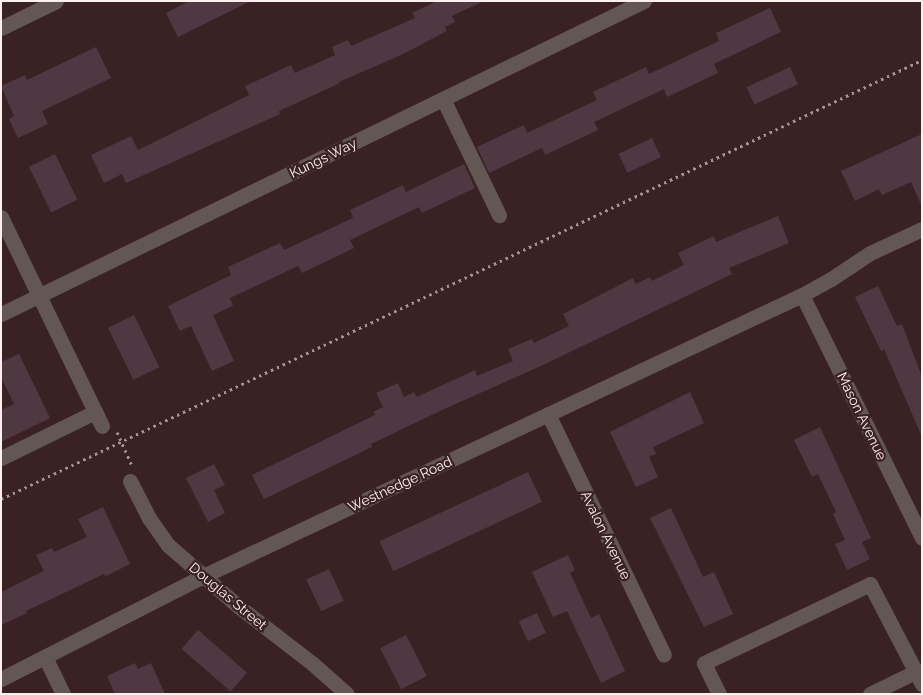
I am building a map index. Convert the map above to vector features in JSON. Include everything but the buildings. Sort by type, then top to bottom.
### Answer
[{"type":"street","points":[[1,28],[56,1]]},
{"type":"street","name":"Kungs Way","points":[[1,314],[644,1]]},
{"type":"street","points":[[444,99],[499,214]]},
{"type":"street","points":[[1,217],[102,426]]},
{"type":"street","name":"Westnedge Road","points":[[1,679],[203,576],[802,294],[831,279],[870,253],[922,229]]},
{"type":"street","name":"Mason Avenue","points":[[802,294],[922,538]]},
{"type":"street","points":[[1,458],[95,412]]},
{"type":"street","name":"Avalon Avenue","points":[[548,414],[664,655]]},
{"type":"street","name":"Douglas Street","points":[[130,481],[149,518],[168,544],[238,606],[314,664],[346,694]]},
{"type":"street","points":[[719,694],[704,663],[870,584],[919,678],[870,694]]},
{"type":"street","points":[[45,658],[63,694]]},
{"type":"path","points":[[1,499],[922,60]]},
{"type":"path","points":[[102,426],[114,426],[132,465],[130,481]]}]
